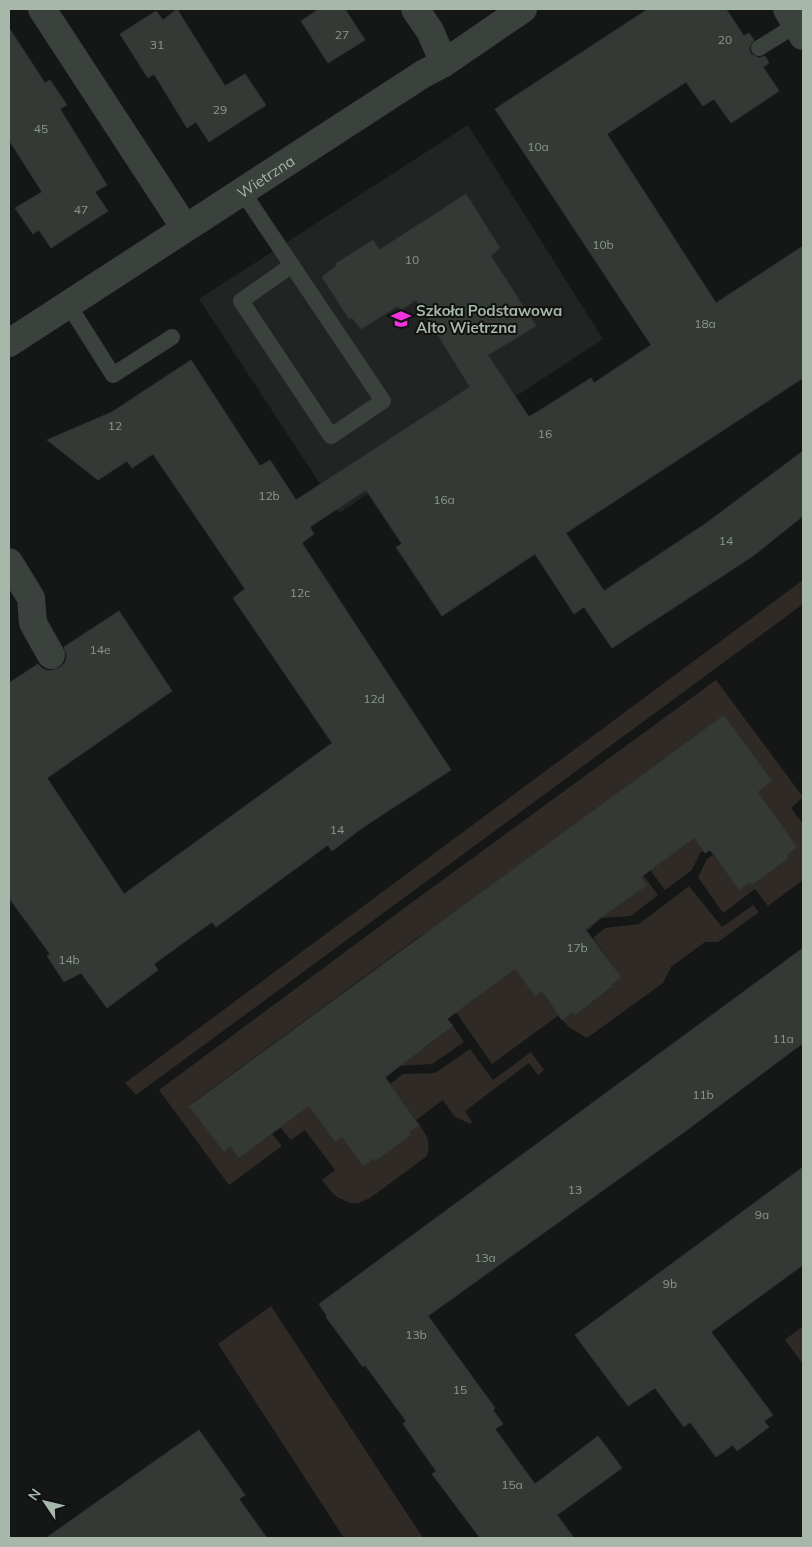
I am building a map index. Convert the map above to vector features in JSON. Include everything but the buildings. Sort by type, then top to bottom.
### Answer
[{"type":"street","points":[[42,9],[185,228]]},
{"type":"street","points":[[416,9],[430,30],[444,63]]},
{"type":"street","name":"Wietrzna","points":[[9,343],[422,74],[444,63],[523,9]]},
{"type":"street","points":[[9,562],[30,598],[33,623],[51,655]]},
{"type":"lane","points":[[759,48],[796,23]]},
{"type":"lane","points":[[242,190],[383,401],[331,436],[241,300],[292,265]]},
{"type":"lane","points":[[68,304],[113,375],[172,337]]},
{"type":"shaded area","name":"Szkoła Podstawowa Alto Wietrzna","points":[[468,125],[603,339],[339,513],[199,299]]},
{"type":"shaded area","points":[[803,580],[803,603],[799,607],[136,1095],[125,1083]]},
{"type":"shaded area","points":[[716,680],[803,797],[791,808],[803,824],[803,880],[768,906],[755,889],[723,913],[698,877],[707,859],[713,855],[739,890],[750,883],[752,885],[789,858],[787,855],[797,847],[758,792],[772,781],[724,715],[467,903],[535,995],[542,991],[559,1015],[492,1064],[456,1012],[473,1000],[424,933],[189,1105],[223,1151],[230,1146],[239,1157],[272,1134],[282,1146],[229,1185],[159,1090]]},
{"type":"shaded area","points":[[694,838],[704,851],[700,853],[692,870],[665,890],[650,870]]},
{"type":"shaded area","points":[[643,875],[658,895],[631,916],[601,918],[587,931],[580,921],[646,884],[641,877]]},
{"type":"shaded area","points":[[689,886],[722,927],[753,905],[759,912],[718,942],[705,942],[671,967],[663,983],[587,1038],[570,1028],[562,1020],[573,1012],[575,1015],[612,988],[611,985],[621,977],[593,938],[605,928],[639,924]]},
{"type":"shaded area","points":[[453,1026],[464,1042],[432,1064],[400,1066],[385,1078],[379,1069],[426,1047]]},
{"type":"shaded area","points":[[470,1049],[493,1080],[531,1052],[544,1070],[538,1075],[529,1063],[465,1111],[472,1122],[470,1124],[454,1116],[443,1100],[416,1120],[390,1084],[403,1074],[435,1073]]},
{"type":"shaded area","points":[[309,1106],[335,1142],[342,1137],[363,1165],[374,1158],[375,1160],[419,1124],[428,1139],[427,1156],[370,1198],[358,1203],[350,1203],[335,1196],[322,1180],[335,1170],[305,1130],[291,1140],[280,1127]]},
{"type":"shaded area","points":[[271,1306],[423,1538],[344,1538],[218,1344]]},
{"type":"shaded area","points":[[803,1326],[803,1364],[785,1340]]},
{"type":"place","name":"Szkoła Podstawowa Alto Wietrzna","points":[[401,319]]}]
